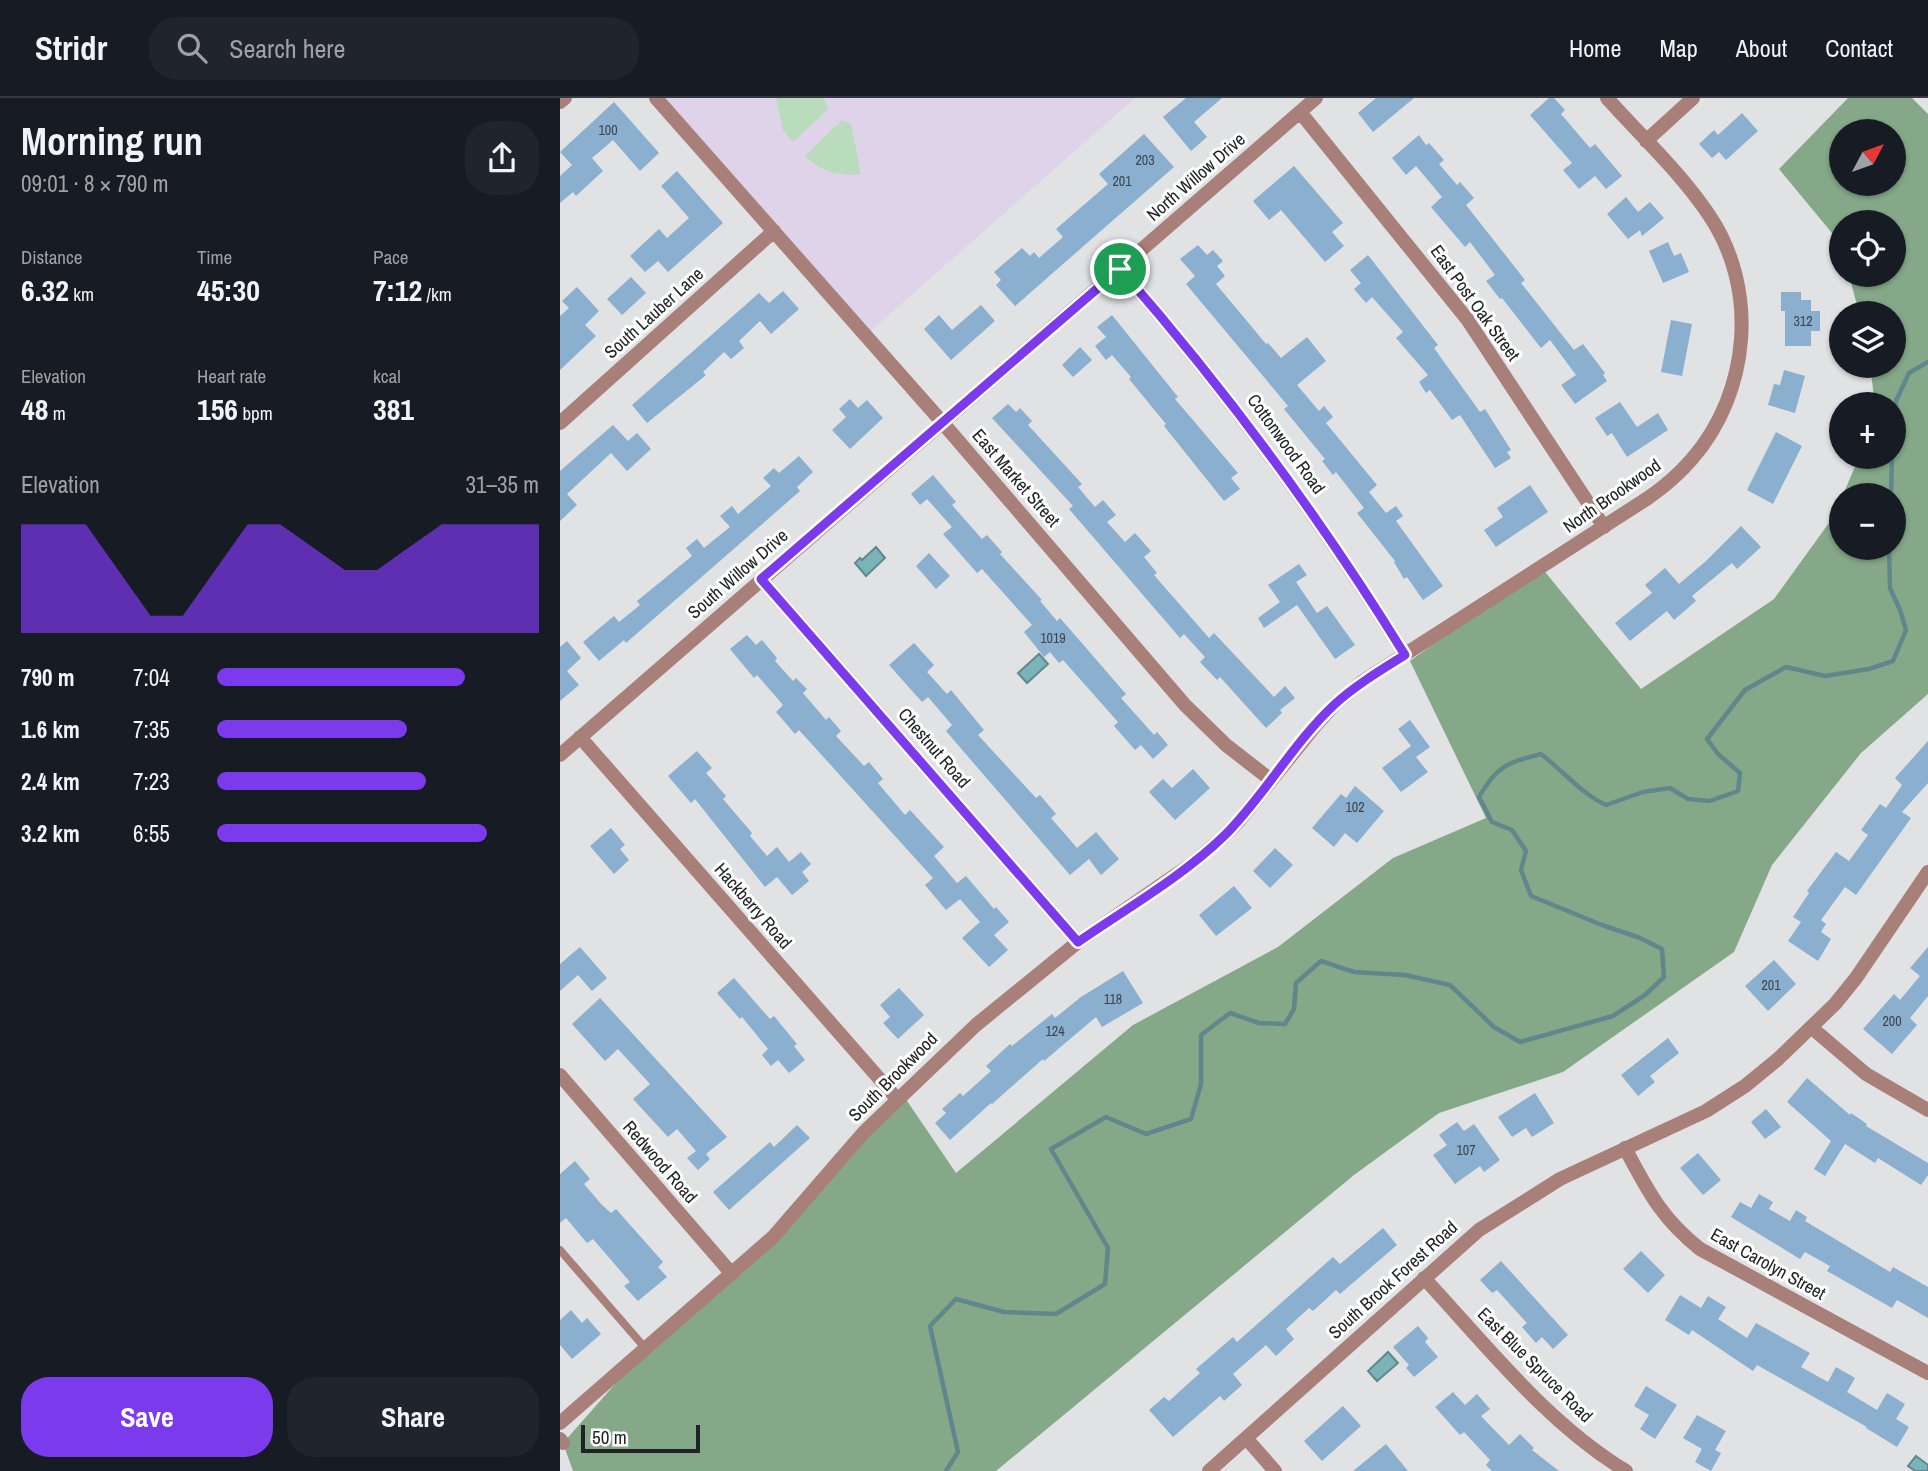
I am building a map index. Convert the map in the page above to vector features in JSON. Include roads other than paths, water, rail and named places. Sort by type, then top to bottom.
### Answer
[{"type":"street","points":[[560,102],[565,98]]},
{"type":"street","name":"East Market Street","points":[[656,98],[942,422],[1185,705],[1226,745],[1271,780]]},
{"type":"street","name":"North Willow Drive","points":[[942,422],[1316,98]]},
{"type":"street","points":[[1607,98],[1646,141],[1693,98]]},
{"type":"street","name":"East Post Oak Street","points":[[1300,112],[1467,319],[1604,527]]},
{"type":"street","name":"North Brookwood","points":[[1271,780],[1335,704],[1362,682],[1667,484],[1706,440],[1728,397],[1739,360],[1743,334],[1739,286],[1717,228],[1695,196],[1646,141]]},
{"type":"street","name":"South Lauber Lane","points":[[560,423],[774,231]]},
{"type":"street","name":"Cottonwood Road","points":[[1120,269],[1198,360],[1272,455],[1341,554],[1405,655]]},
{"type":"street","name":"South Willow Drive","points":[[560,755],[942,422]]},
{"type":"street","name":"Chestnut Road","points":[[761,579],[1078,942]]},
{"type":"street","name":"Hackberry Road","points":[[580,737],[898,1100]]},
{"type":"street","name":"South Brookwood","points":[[560,1423],[782,1228],[832,1167],[979,1022],[1078,942],[1193,863],[1235,825],[1271,780]]},
{"type":"street","name":"South Brook Forest Road","points":[[1209,1471],[1424,1278],[1495,1218],[1560,1179],[1706,1111],[1778,1059],[1812,1028],[1856,978],[1928,872]]},
{"type":"street","points":[[1812,1028],[1866,1074],[1928,1110]]},
{"type":"street","name":"Redwood Road","points":[[560,1075],[732,1274]]},
{"type":"street","name":"East Carolyn Street","points":[[1625,1148],[1662,1214],[1700,1249],[1928,1373]]},
{"type":"street","name":"East Blue Spruce Road","points":[[1424,1278],[1548,1410],[1580,1438],[1626,1471]]},
{"type":"street","points":[[1246,1438],[1275,1471]]},
{"type":"lane","points":[[560,1250],[646,1349]]},
{"type":"water","points":[[876,547],[885,558],[866,576],[855,563]]},
{"type":"water","points":[[1039,654],[1048,664],[1027,683],[1018,673]]},
{"type":"water","points":[[1388,1352],[1398,1363],[1377,1381],[1368,1371]]},
{"type":"water","points":[[1916,1456],[1928,1465],[1928,1471],[1915,1471],[1908,1466]]},
{"type":"waterway","points":[[1900,392],[1909,373],[1928,362]]},
{"type":"waterway","points":[[1891,483],[1892,469]]},
{"type":"waterway","points":[[946,1471],[958,1452],[930,1326],[956,1299],[1004,1312],[1056,1314],[1105,1284],[1108,1248],[1051,1149],[1106,1117],[1146,1134],[1191,1119],[1201,1084],[1201,1035],[1230,1013],[1259,1023],[1285,1024],[1294,1009],[1296,983],[1321,961],[1354,972],[1405,975],[1450,985],[1494,1027],[1520,1042],[1613,1016],[1645,995],[1664,977],[1662,949],[1531,896],[1521,870],[1526,851],[1512,830],[1492,822],[1479,797],[1492,778],[1504,767],[1541,754],[1581,789],[1606,805],[1643,792],[1670,788],[1688,799],[1710,801],[1738,791],[1740,773],[1718,754],[1707,739],[1745,690],[1786,667],[1825,676],[1869,669],[1893,661],[1906,630],[1890,588],[1889,560]]}]
